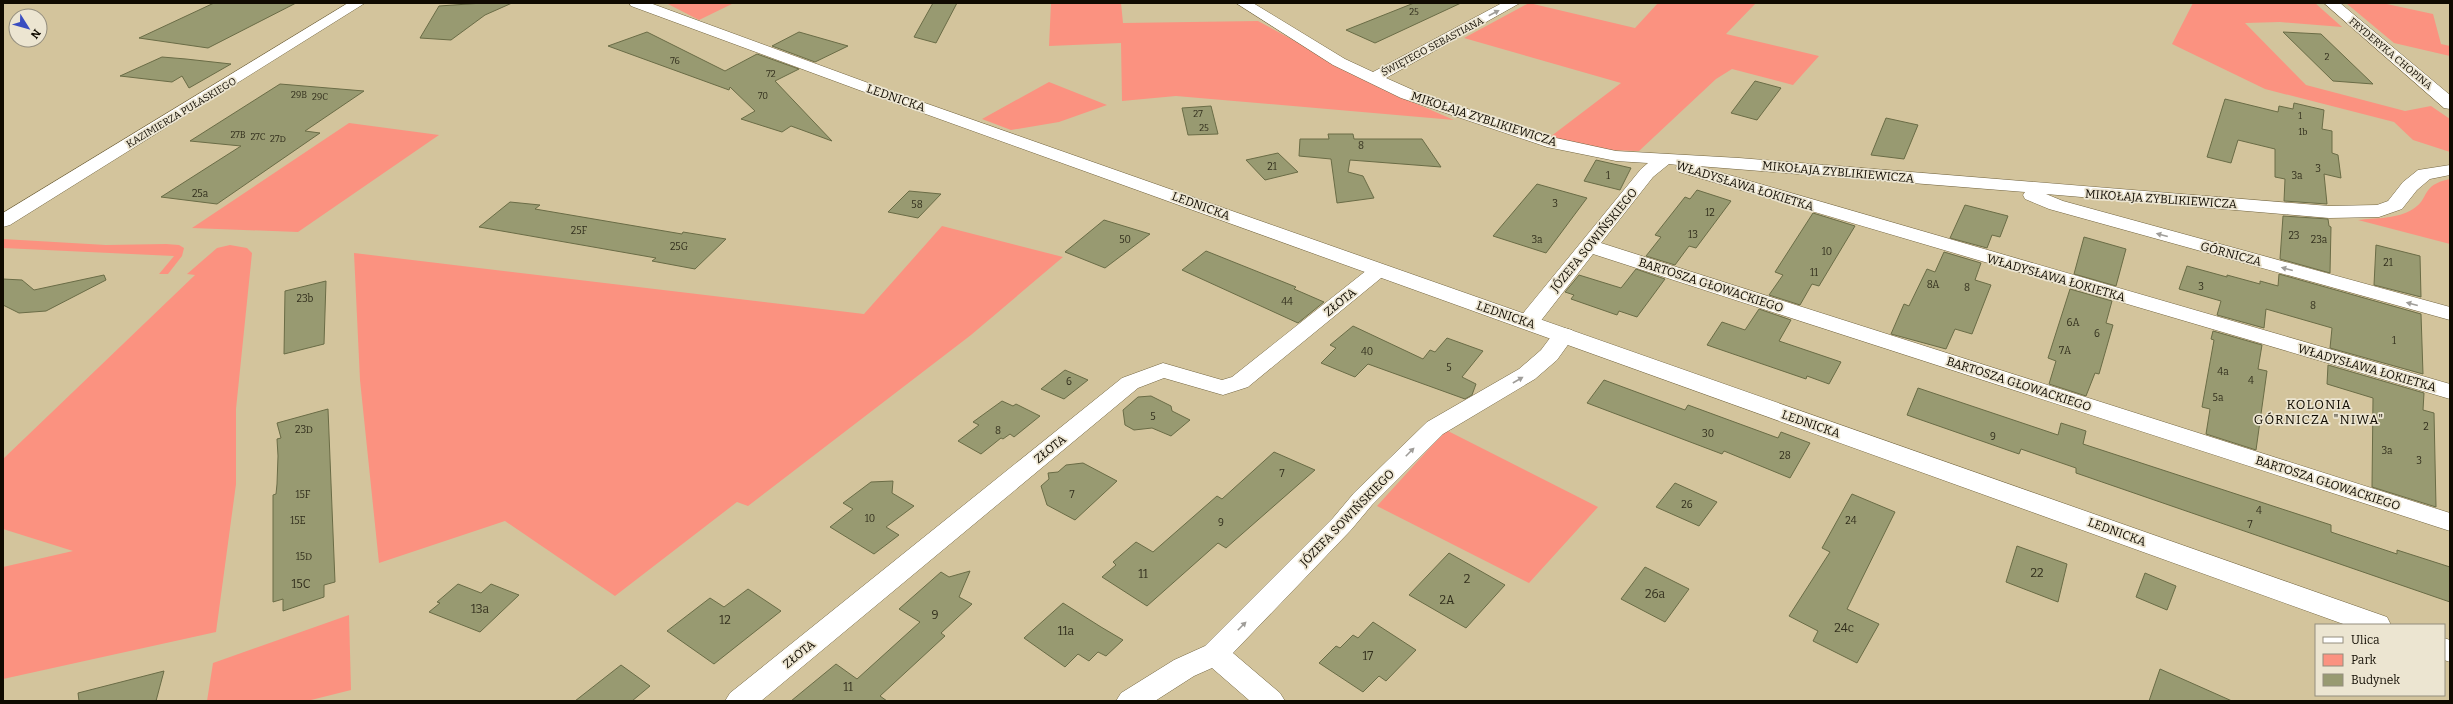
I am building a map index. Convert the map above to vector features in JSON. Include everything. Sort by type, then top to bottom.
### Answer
[{"type":"street","name":"KAZIMIERZA PUŁASKIEGO","points":[[3,221],[358,3]]},
{"type":"street","name":"LEDNICKA","points":[[636,3],[875,91],[2374,624]]},
{"type":"street","name":"MIKOŁAJA ZYBLIKIEWICZA","points":[[1244,3],[1339,62],[1407,94],[1473,118],[1553,143],[1616,156],[1663,160],[1739,163],[2013,187],[2329,212],[2379,210],[2395,205],[2410,186],[2424,174],[2450,170]]},
{"type":"street","name":"ŚWIĘTEGO SEBASTIANA","points":[[1373,78],[1513,3]]},
{"type":"street","name":"FRYDERYKA CHOPINA","points":[[2331,3],[2450,104]]},
{"type":"street","name":"JÓZEFA SOWIŃSKIEGO","points":[[1528,322],[1647,173],[1663,160]]},
{"type":"street","name":"WŁADYSŁAWA ŁOKIETKA","points":[[1663,160],[1748,188],[2450,392]]},
{"type":"street","name":"GÓRNICZA","points":[[2013,187],[2056,205],[2450,314]]},
{"type":"street","name":"BARTOSZA GŁOWACKIEGO","points":[[1589,246],[2450,522]]},
{"type":"street","name":"ZŁOTA","points":[[740,701],[1130,383],[1162,370],[1223,388],[1240,382],[1380,270]]},
{"type":"street","name":"JÓZEFA SOWIŃSKIEGO","points":[[1131,701],[1184,668],[1215,654],[1342,524],[1363,499],[1435,428],[1527,374],[1549,355],[1564,335]]},
{"type":"street","points":[[1215,654],[1270,701]]},
{"type":"green space","points":[[666,3],[734,3],[699,20]]},
{"type":"green space","points":[[1051,3],[1121,3],[1123,23],[1258,21],[1387,91],[1454,120],[1176,96],[1122,101],[1121,43],[1049,46]]},
{"type":"green space","points":[[1529,3],[1635,28],[1658,3],[1756,3],[1726,34],[1819,56],[1793,85],[1732,69],[1716,79],[1639,151],[1604,150],[1550,137],[1621,83],[1464,38]]},
{"type":"green space","points":[[2193,3],[2315,3],[2342,27],[2280,22],[2245,23],[2306,85],[2405,111],[2431,106],[2450,119],[2450,152],[2413,140],[2394,122],[2265,89],[2172,44]]},
{"type":"green space","points":[[2346,3],[2382,3],[2433,14],[2441,44],[2450,46],[2450,56],[2394,43]]},
{"type":"green space","points":[[1049,82],[1107,105],[1059,122],[1011,130],[982,119]]},
{"type":"green space","points":[[349,123],[439,135],[298,232],[192,228]]},
{"type":"green space","points":[[2450,179],[2450,244],[2358,220],[2386,218],[2407,212],[2422,201],[2430,188],[2440,182]]},
{"type":"green space","points":[[942,226],[1063,257],[971,335],[748,506],[737,502],[615,596],[505,521],[379,563],[360,380],[354,253],[864,314]]},
{"type":"green space","points":[[3,239],[106,245],[166,244],[179,245],[184,248],[182,256],[168,274],[159,274],[174,256],[3,248]]},
{"type":"green space","points":[[230,245],[247,248],[252,253],[236,409],[236,484],[216,632],[3,679],[3,567],[73,551],[3,529],[3,459],[195,275],[187,274],[217,248]]},
{"type":"green space","points":[[1446,430],[1598,507],[1529,583],[1377,506]]},
{"type":"green space","points":[[349,615],[351,690],[307,701],[207,701],[213,663]]},
{"type":"building","points":[[214,3],[296,3],[208,48],[139,38]]},
{"type":"building","points":[[512,3],[485,15],[451,40],[420,38],[439,6]]},
{"type":"building","points":[[933,3],[957,3],[936,43],[914,37]]},
{"type":"building","points":[[1414,3],[1461,3],[1375,43],[1346,30]]},
{"type":"building","points":[[647,32],[725,71],[757,54],[799,69],[775,81],[832,141],[791,126],[782,132],[741,119],[755,111],[730,87],[729,90],[608,46]]},
{"type":"building","points":[[799,32],[848,46],[815,62],[772,46]]},
{"type":"building","points":[[2283,32],[2321,34],[2373,84],[2333,81]]},
{"type":"building","points":[[162,57],[231,64],[189,88],[182,76],[172,82],[120,76]]},
{"type":"building","points":[[1755,81],[1781,88],[1757,120],[1731,113]]},
{"type":"building","points":[[280,84],[364,91],[305,131],[320,133],[217,204],[161,197],[241,146],[190,141]]},
{"type":"building","points":[[2225,99],[2278,112],[2279,106],[2293,109],[2294,103],[2324,110],[2322,129],[2332,131],[2332,153],[2338,155],[2341,178],[2324,174],[2327,204],[2284,201],[2285,179],[2275,177],[2275,149],[2238,140],[2231,163],[2207,157]]},
{"type":"building","points":[[1211,106],[1218,134],[1188,135],[1182,108]]},
{"type":"building","points":[[1886,118],[1918,125],[1904,159],[1871,155]]},
{"type":"building","points":[[1328,134],[1353,134],[1354,139],[1422,139],[1441,167],[1350,160],[1348,172],[1363,176],[1374,198],[1337,203],[1331,159],[1299,156],[1300,139],[1329,139]]},
{"type":"building","points":[[1278,153],[1298,172],[1265,180],[1246,160]]},
{"type":"building","points":[[1596,160],[1631,168],[1620,190],[1584,181]]},
{"type":"building","points":[[1537,184],[1587,198],[1546,253],[1493,236]]},
{"type":"building","points":[[1697,190],[1731,201],[1696,248],[1689,246],[1675,265],[1646,256],[1661,237],[1655,235],[1685,197],[1690,199]]},
{"type":"building","points":[[909,191],[941,194],[918,218],[888,212]]},
{"type":"building","points":[[510,202],[540,205],[535,209],[682,234],[683,232],[726,239],[695,269],[652,261],[656,258],[479,227]]},
{"type":"building","points":[[1965,205],[2008,216],[2000,237],[1992,235],[1987,248],[1950,238]]},
{"type":"building","points":[[1813,213],[1855,226],[1819,286],[1812,284],[1800,305],[1769,295],[1783,275],[1775,272]]},
{"type":"building","points":[[2283,216],[2328,219],[2329,226],[2331,227],[2330,273],[2280,259]]},
{"type":"building","points":[[1104,220],[1150,234],[1105,268],[1065,252]]},
{"type":"building","points":[[2084,237],[2126,249],[2116,286],[2074,274]]},
{"type":"building","points":[[2376,245],[2420,256],[2421,297],[2374,285]]},
{"type":"building","points":[[1206,251],[1296,287],[1294,289],[1324,302],[1298,323],[1182,270]]},
{"type":"building","points":[[1944,252],[1981,263],[1975,280],[1991,285],[1972,334],[1955,329],[1946,349],[1891,334],[1904,304],[1909,306],[1927,269],[1935,272]]},
{"type":"building","points":[[2187,266],[2227,277],[2227,275],[2260,284],[2260,281],[2278,286],[2279,274],[2421,314],[2423,374],[2330,348],[2332,328],[2266,309],[2264,328],[2217,315],[2221,301],[2179,289]]},
{"type":"building","points":[[1636,269],[1665,279],[1637,317],[1619,311],[1617,315],[1571,299],[1574,295],[1565,292],[1579,275],[1621,288]]},
{"type":"building","points":[[104,275],[106,280],[46,311],[19,313],[3,305],[3,279],[22,280],[34,290]]},
{"type":"building","points":[[326,281],[324,344],[284,354],[285,291]]},
{"type":"building","points":[[2070,289],[2112,301],[2106,323],[2113,325],[2099,374],[2095,373],[2086,396],[2049,384],[2056,361],[2048,358]]},
{"type":"building","points":[[1759,309],[1791,320],[1779,341],[1841,362],[1829,384],[1807,376],[1806,379],[1707,345],[1722,322],[1745,330]]},
{"type":"building","points":[[1353,326],[1423,359],[1430,350],[1435,352],[1447,338],[1483,351],[1462,377],[1476,384],[1472,395],[1465,399],[1368,364],[1355,377],[1321,363],[1336,348],[1330,345]]},
{"type":"building","points":[[2213,331],[2262,345],[2258,369],[2267,371],[2256,450],[2206,434],[2210,409],[2202,407],[2214,340],[2211,339]]},
{"type":"building","points":[[2328,365],[2424,393],[2423,410],[2434,413],[2436,507],[2372,487],[2373,398],[2327,384]]},
{"type":"building","points":[[1065,370],[1088,380],[1064,399],[1041,389]]},
{"type":"building","points":[[1604,380],[1685,410],[1688,405],[1778,438],[1781,432],[1810,443],[1790,478],[1724,451],[1722,454],[1587,403]]},
{"type":"building","points":[[1918,388],[2058,435],[2061,423],[2086,431],[2083,444],[2331,525],[2331,532],[2397,554],[2397,550],[2450,567],[2450,602],[2076,473],[2076,468],[2021,449],[2019,454],[1907,415]]},
{"type":"building","points":[[1151,396],[1171,406],[1172,411],[1190,420],[1171,436],[1152,428],[1134,430],[1125,425],[1123,410],[1138,397]]},
{"type":"building","points":[[1002,401],[1013,406],[1016,404],[1040,416],[1014,437],[1010,434],[1003,439],[1001,438],[981,454],[958,441],[979,425],[973,422]]},
{"type":"building","points":[[328,409],[335,582],[324,585],[324,597],[283,611],[283,599],[273,602],[273,495],[276,494],[277,484],[277,439],[281,438],[277,423]]},
{"type":"building","points":[[1274,452],[1315,470],[1226,548],[1218,543],[1147,606],[1102,577],[1116,565],[1113,562],[1136,542],[1153,552],[1217,496],[1222,499]]},
{"type":"building","points":[[1083,463],[1117,481],[1075,520],[1047,505],[1041,486],[1049,479],[1048,473],[1058,472],[1066,465]]},
{"type":"building","points":[[893,481],[892,493],[914,506],[886,527],[899,535],[874,554],[830,527],[853,509],[843,503],[871,482]]},
{"type":"building","points":[[1675,483],[1717,502],[1699,526],[1656,507]]},
{"type":"building","points":[[1852,494],[1895,512],[1847,609],[1879,624],[1857,663],[1813,641],[1818,631],[1789,616],[1830,552],[1822,548]]},
{"type":"building","points":[[2017,546],[2067,564],[2058,602],[2006,582]]},
{"type":"building","points":[[1449,553],[1505,585],[1466,628],[1409,595]]},
{"type":"building","points":[[1645,567],[1689,589],[1665,622],[1621,599]]},
{"type":"building","points":[[970,571],[959,597],[972,604],[941,633],[945,636],[880,696],[887,701],[791,701],[836,664],[857,679],[920,622],[899,609],[941,572],[949,577]]},
{"type":"building","points":[[2145,573],[2176,586],[2167,610],[2136,597]]},
{"type":"building","points":[[458,584],[481,593],[491,584],[519,595],[480,632],[429,612],[440,603],[437,602]]},
{"type":"building","points":[[748,589],[781,611],[714,664],[667,631],[710,598],[724,607]]},
{"type":"building","points":[[1063,603],[1123,640],[1106,656],[1098,652],[1089,661],[1078,654],[1065,667],[1024,638]]},
{"type":"building","points":[[1373,622],[1416,650],[1386,681],[1379,676],[1363,692],[1319,663],[1336,646],[1340,648],[1353,635],[1358,638]]},
{"type":"building","points":[[621,665],[650,686],[632,701],[575,701]]},
{"type":"building","points":[[2160,669],[2232,701],[2149,701]]},
{"type":"building","points":[[164,671],[156,701],[79,701],[78,693]]},
{"type":"district","name":"KOLONIA GÓRNICZA \"NIWA\"","points":[[2319,412]]}]
